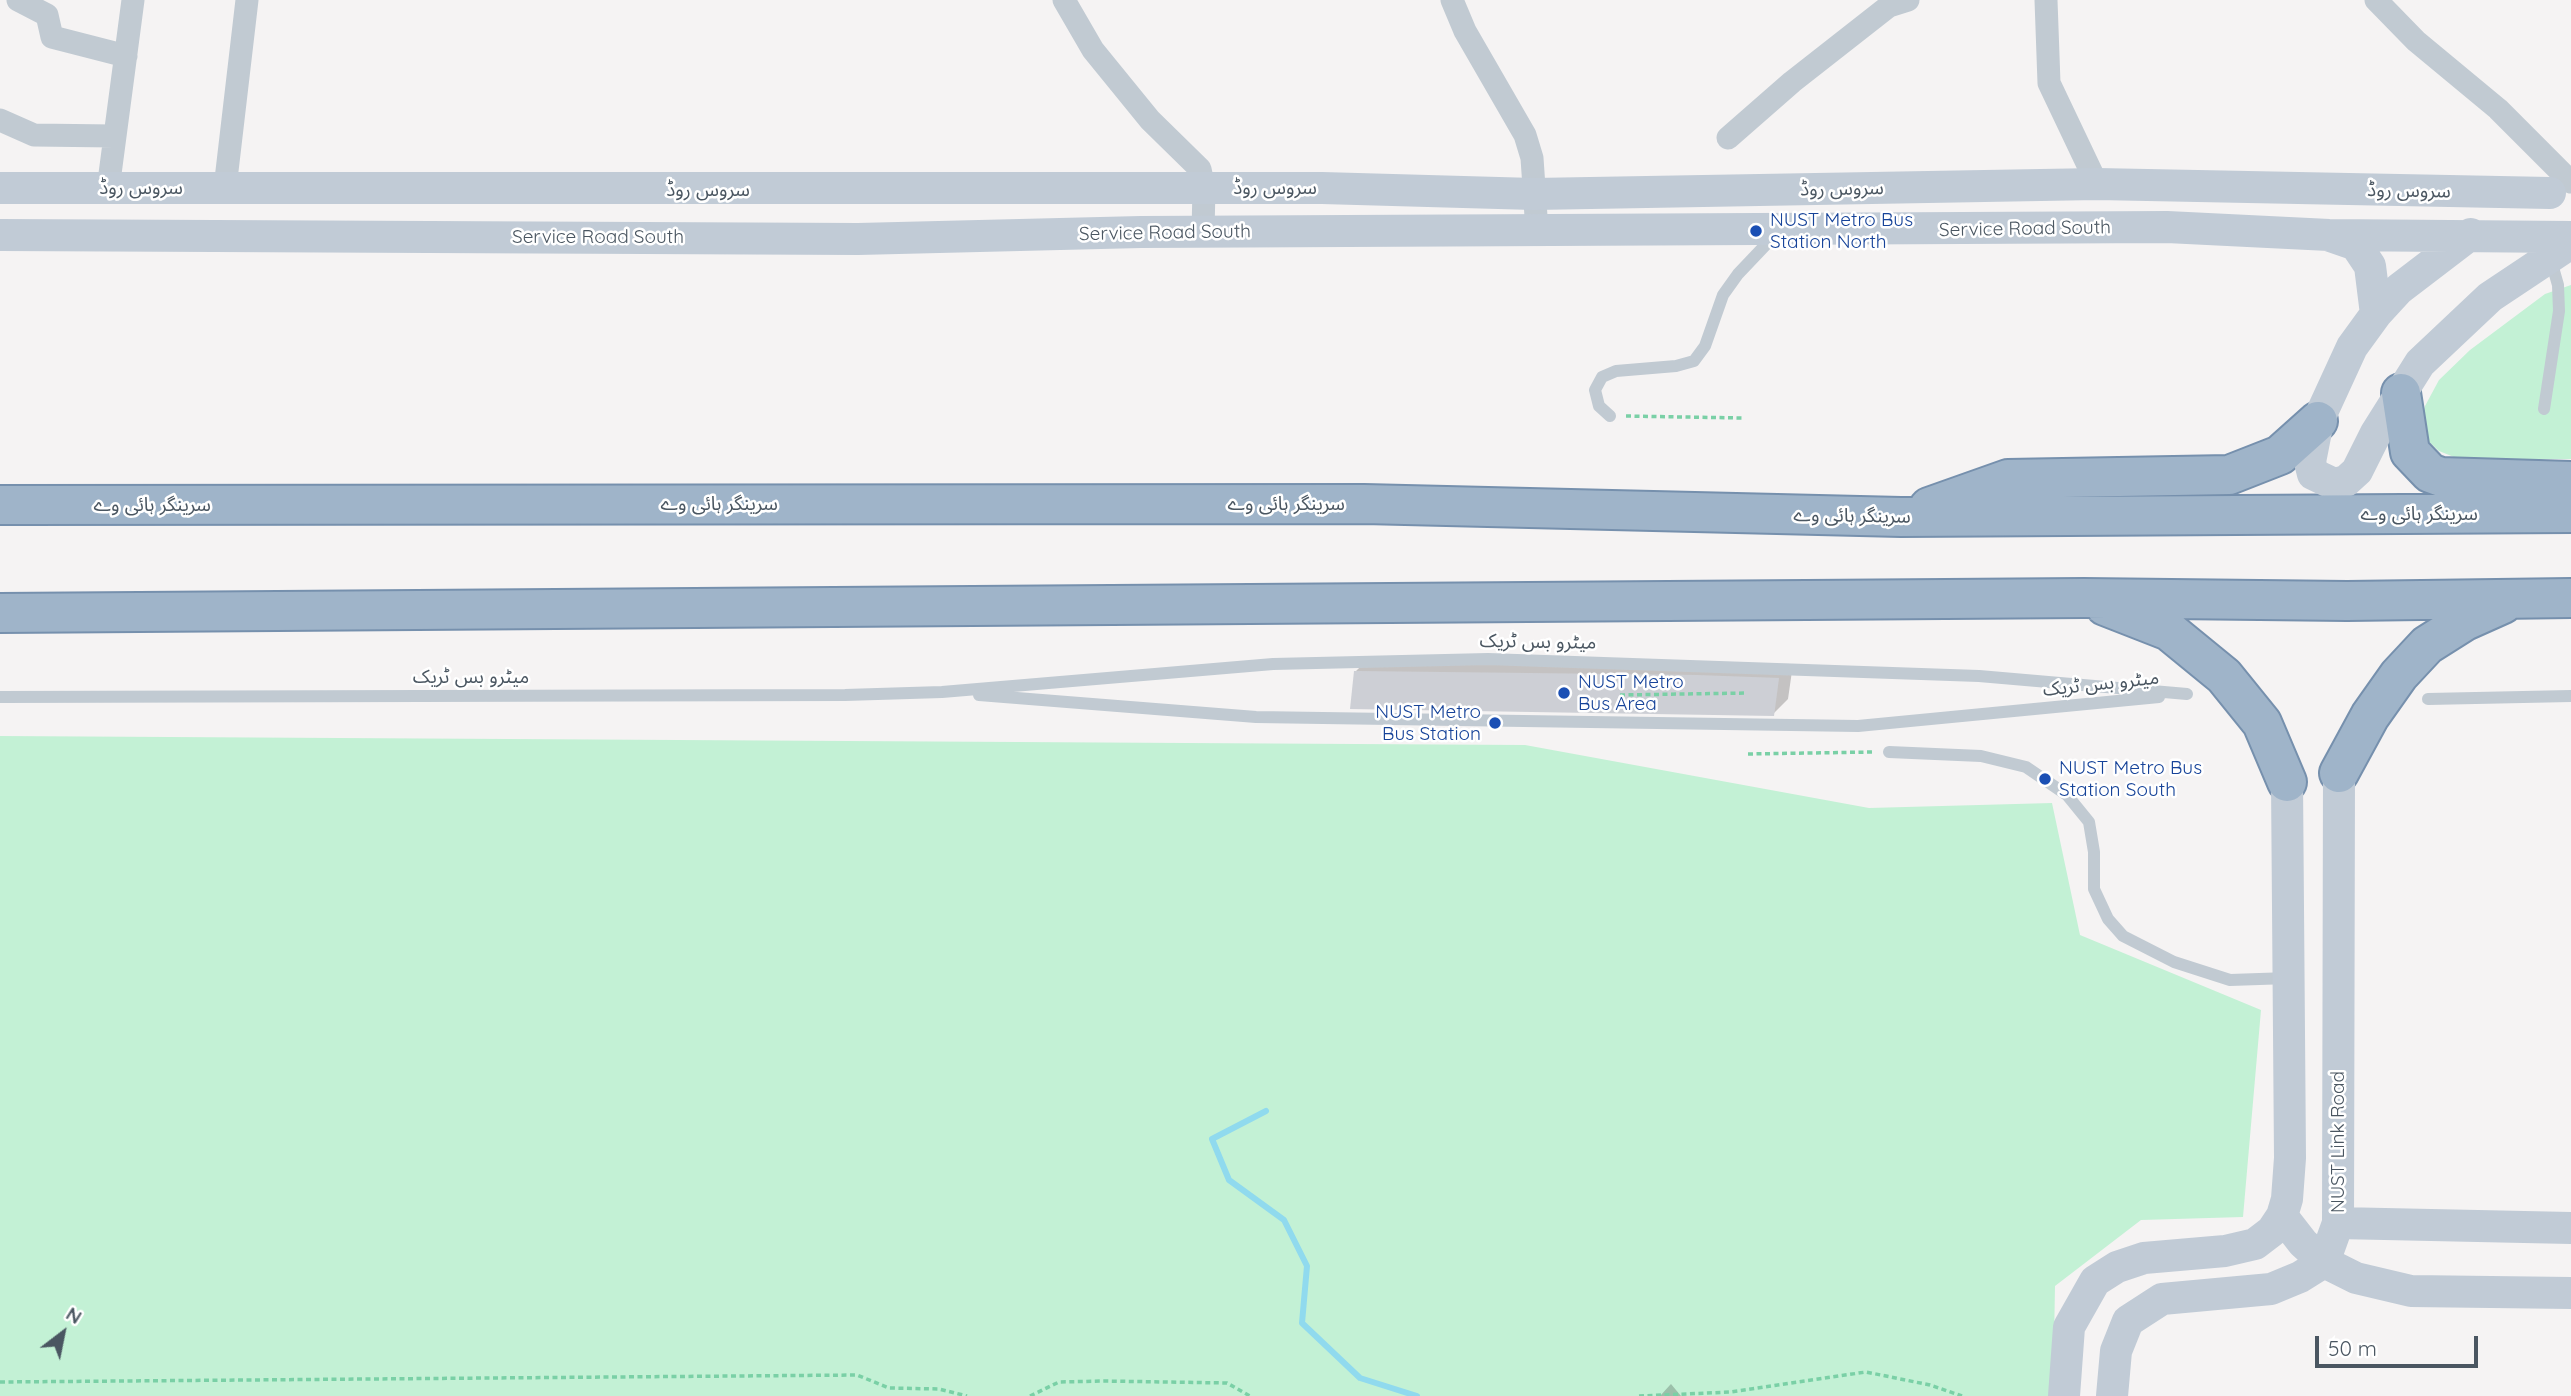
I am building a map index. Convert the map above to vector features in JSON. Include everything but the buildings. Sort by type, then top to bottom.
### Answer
[{"type":"highway","points":[[2402,393],[2410,452],[2430,473],[2441,477],[2571,481]]},
{"type":"highway","points":[[1901,517],[2008,479],[2229,475],[2280,455],[2316,430]]},
{"type":"highway","name":"سرینگر ہائی وے","points":[[0,505],[1364,504],[1901,517],[2571,513]]},
{"type":"highway","points":[[0,614],[2084,598],[2347,601],[2571,598]]},
{"type":"highway","points":[[2084,598],[2169,632],[2224,676],[2262,723],[2287,782]]},
{"type":"highway","points":[[2339,774],[2370,716],[2399,675],[2427,645],[2465,621],[2518,598]]},
{"type":"main road","name":"سروس روڈ","points":[[0,188],[1322,188],[1534,194],[2097,184],[2564,189]]},
{"type":"main road","points":[[1322,188],[1327,232]]},
{"type":"main road","points":[[2564,189],[2501,216],[2467,236],[2399,289],[2376,314],[2352,347],[2316,430],[2310,462],[2313,474],[2334,484],[2346,481],[2357,471],[2420,363],[2490,297],[2564,245]]},
{"type":"main road","name":"Service Road South","points":[[0,235],[858,239],[1203,232],[2167,227],[2329,236],[2467,236],[2564,245]]},
{"type":"main road","points":[[2329,236],[2356,245],[2370,266],[2376,314]]},
{"type":"main road","name":"NUST Link Road","points":[[2324,1262],[2338,1223],[2339,774]]},
{"type":"main road","points":[[2064,1396],[2069,1327],[2095,1281],[2116,1267],[2144,1258],[2225,1251],[2255,1244],[2272,1231],[2282,1216],[2287,1199],[2290,1158],[2287,782]]},
{"type":"main road","points":[[2282,1216],[2303,1243],[2324,1262],[2356,1278],[2411,1291],[2571,1293]]},
{"type":"main road","points":[[2338,1223],[2571,1228]]},
{"type":"main road","points":[[2112,1396],[2116,1351],[2128,1321],[2150,1306],[2162,1299],[2271,1289],[2300,1278],[2324,1262]]},
{"type":"street","points":[[18,0],[47,15],[52,37],[127,56]]},
{"type":"street","points":[[108,189],[134,0]]},
{"type":"street","points":[[225,188],[247,0]]},
{"type":"street","points":[[1064,0],[1093,50],[1150,120],[1200,169],[1204,188],[1203,232]]},
{"type":"street","points":[[1452,0],[1465,31],[1525,135],[1532,158],[1536,232]]},
{"type":"street","points":[[1728,138],[1792,82],[1889,6],[1908,0]]},
{"type":"street","points":[[2046,0],[2049,83],[2097,184]]},
{"type":"street","points":[[2375,0],[2416,41],[2498,109],[2564,189]]},
{"type":"street","points":[[0,120],[34,135],[114,136]]},
{"type":"lane","points":[[1610,416],[1599,406],[1595,390],[1602,377],[1616,371],[1676,366],[1694,361],[1705,346],[1723,295],[1738,274],[1779,230]]},
{"type":"lane","points":[[2544,409],[2565,313],[2558,285],[2564,245]]},
{"type":"lane","name":"میٹرو بس ٹریک","points":[[0,696],[942,692],[1273,664],[1488,659],[1882,671],[2187,694],[1857,726],[1256,718],[942,692]]},
{"type":"lane","points":[[2428,699],[2571,696]]},
{"type":"lane","points":[[1889,752],[1981,756],[2026,767],[2067,795],[2089,822],[2094,852],[2094,888],[2108,919],[2123,936],[2174,962],[2230,980],[2289,978]]},
{"type":"path","points":[[1610,416],[1742,418]]},
{"type":"path","points":[[1620,695],[1747,693]]},
{"type":"path","points":[[1748,754],[1889,752]]},
{"type":"path","points":[[1639,1396],[1730,1392],[1866,1372],[1930,1385],[1962,1396]]},
{"type":"path","points":[[0,1382],[857,1376],[889,1388],[939,1389],[967,1396]]},
{"type":"path","points":[[1030,1396],[1059,1382],[1104,1381],[1227,1384],[1250,1396]]},
{"type":"green space","points":[[2571,285],[2571,459],[2459,459],[2439,451],[2424,437],[2421,422],[2425,406],[2439,380],[2470,350],[2545,294]]},
{"type":"green space","points":[[0,736],[1525,745],[1869,808],[2052,803],[2080,935],[2261,1010],[2243,1217],[2141,1220],[2055,1286],[2053,1396],[0,1396]]},
{"type":"waterway","points":[[1266,1111],[1212,1139],[1229,1180],[1284,1220],[1307,1266],[1302,1323],[1360,1378],[1417,1396]]},
{"type":"place","name":"NUST Metro Bus Station North","points":[[1756,231]]},
{"type":"place","name":"NUST Metro Bus Area","points":[[1564,693]]},
{"type":"place","name":"NUST Metro Bus Station","points":[[1495,723]]},
{"type":"place","name":"NUST Metro Bus Station South","points":[[2045,779]]}]
